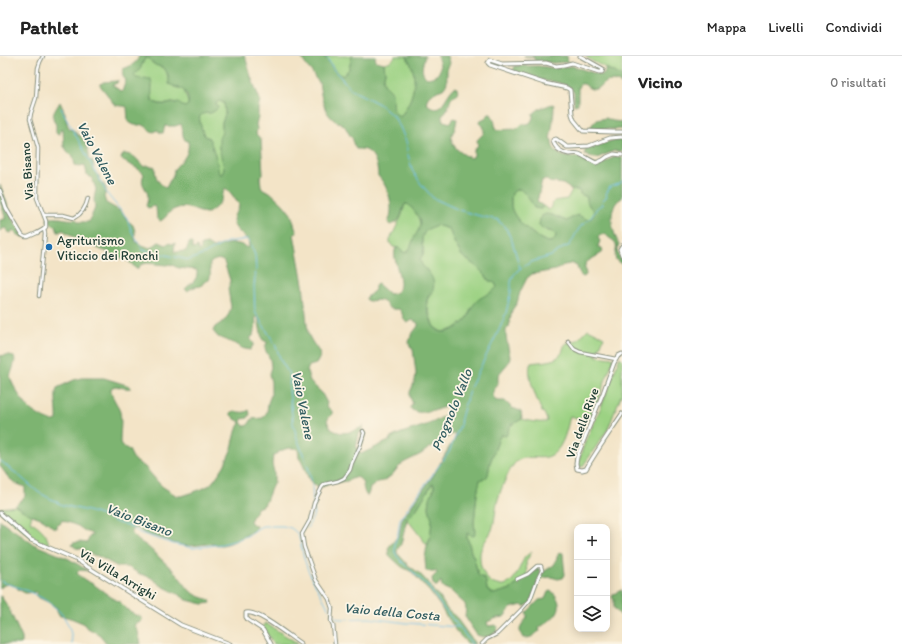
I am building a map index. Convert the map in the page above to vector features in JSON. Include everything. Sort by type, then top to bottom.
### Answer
[{"type":"street","name":"Via Bisano","points":[[39,296],[45,234],[44,229],[46,227],[46,221],[37,198],[38,148],[30,119],[36,98],[38,68],[44,56]]},
{"type":"street","points":[[580,56],[603,69],[602,72],[572,63],[556,66],[546,63],[502,64],[490,60],[488,63],[527,78],[568,88],[570,90],[574,120],[583,131],[622,132]]},
{"type":"street","points":[[622,137],[610,138],[589,146],[567,147],[556,139],[553,140],[553,143],[560,151],[567,154],[578,154],[596,163],[614,154],[622,155]]},
{"type":"street","name":"Via Bisano","points":[[0,190],[6,208],[22,235],[28,237],[44,229]]},
{"type":"street","name":"Via Bisano","points":[[44,215],[74,218],[78,216],[85,208],[88,198]]},
{"type":"street","points":[[622,246],[620,249],[622,255]]},
{"type":"street","points":[[568,341],[574,349],[580,352],[616,359]]},
{"type":"street","name":"Via delle Rive","points":[[622,354],[616,359],[577,457],[577,469],[586,469],[593,456],[622,414]]},
{"type":"street","points":[[335,644],[333,625],[331,621],[332,608],[329,599],[316,580],[304,547],[302,534],[310,520],[314,503],[322,487],[325,484],[344,478],[350,470],[360,446],[364,433],[363,431]]},
{"type":"street","name":"Via Villa Arrighi","points":[[0,513],[32,540],[75,559],[181,625],[230,644]]},
{"type":"street","points":[[482,644],[487,639],[502,630],[530,600],[542,570],[541,566],[537,566],[528,574],[517,579]]},
{"type":"street","points":[[271,644],[263,630],[248,620],[246,613],[249,612],[263,618],[301,644]]},
{"type":"green space","points":[[139,56],[245,56],[260,100],[256,134],[261,139],[263,174],[260,177],[261,186],[283,204],[291,214],[297,233],[294,234],[303,284],[308,334],[320,354],[316,364],[309,366],[307,371],[310,382],[321,392],[327,403],[326,406],[332,411],[332,415],[327,421],[331,429],[343,433],[356,430],[364,426],[359,434],[356,448],[361,454],[391,440],[389,439],[397,435],[438,420],[451,408],[448,406],[422,412],[412,410],[410,407],[413,404],[410,397],[410,392],[415,381],[416,373],[413,349],[409,342],[412,334],[418,326],[418,323],[412,320],[407,323],[399,309],[392,309],[382,301],[368,301],[366,299],[375,290],[375,286],[377,284],[389,294],[395,293],[400,287],[395,250],[396,248],[400,248],[404,253],[409,250],[420,226],[419,219],[410,206],[405,204],[399,219],[390,225],[388,223],[391,211],[390,198],[385,186],[378,176],[377,165],[372,154],[366,150],[356,149],[353,139],[346,127],[334,120],[327,113],[323,103],[319,82],[304,63],[302,56],[322,56],[327,59],[335,71],[343,76],[349,69],[352,56],[376,56],[376,61],[384,63],[385,72],[383,80],[385,85],[392,92],[394,112],[400,117],[410,100],[414,87],[414,73],[406,56],[425,56],[422,71],[427,78],[436,75],[440,71],[440,64],[437,56],[447,56],[449,63],[447,67],[446,85],[443,89],[430,95],[426,103],[431,107],[436,108],[443,103],[455,87],[457,88],[458,93],[451,98],[447,109],[442,115],[442,118],[444,121],[450,123],[454,118],[457,119],[455,129],[452,134],[452,142],[456,149],[470,158],[474,156],[474,150],[478,145],[477,140],[484,133],[484,127],[479,123],[479,121],[489,114],[491,114],[494,119],[496,130],[515,129],[522,124],[528,124],[531,122],[533,114],[539,109],[552,104],[554,105],[554,109],[550,139],[552,140],[554,149],[559,154],[568,157],[580,158],[595,164],[615,157],[622,157],[622,198],[614,207],[612,220],[614,233],[619,244],[617,250],[622,264],[615,258],[615,242],[605,233],[602,235],[600,234],[598,238],[600,241],[598,247],[602,248],[603,252],[586,263],[586,275],[584,277],[578,271],[577,266],[571,263],[556,270],[532,274],[527,278],[520,292],[517,303],[512,310],[509,327],[506,330],[510,357],[509,362],[498,375],[498,383],[493,394],[495,400],[505,401],[512,408],[521,412],[522,419],[511,425],[506,436],[501,435],[499,438],[490,463],[488,475],[486,478],[480,480],[474,522],[475,535],[470,535],[467,533],[467,538],[478,575],[484,578],[487,590],[494,594],[511,589],[536,569],[539,568],[540,574],[554,565],[559,552],[563,553],[565,575],[563,578],[558,579],[551,577],[539,580],[531,603],[524,607],[522,605],[511,608],[504,617],[487,622],[488,626],[496,625],[498,627],[496,632],[490,636],[483,637],[477,635],[465,616],[465,604],[451,591],[442,587],[441,581],[437,586],[433,584],[432,578],[437,573],[436,571],[426,571],[425,558],[427,546],[430,540],[432,519],[429,508],[434,484],[432,484],[416,510],[407,519],[401,544],[397,550],[397,553],[431,586],[448,611],[455,616],[475,644],[467,644],[455,630],[430,592],[412,572],[402,567],[389,555],[388,548],[399,535],[402,519],[433,476],[454,441],[456,436],[455,434],[452,434],[436,446],[429,448],[403,463],[392,475],[370,488],[368,495],[365,493],[361,480],[356,477],[347,481],[334,482],[322,487],[317,486],[310,481],[299,458],[298,449],[288,448],[282,450],[273,456],[272,464],[274,482],[266,501],[264,505],[257,508],[250,521],[256,526],[255,529],[230,543],[222,545],[208,544],[184,546],[147,534],[138,528],[132,529],[131,533],[176,573],[190,591],[198,596],[210,600],[211,603],[203,604],[187,600],[162,586],[150,577],[140,574],[128,567],[118,567],[98,556],[88,554],[84,549],[76,548],[72,545],[73,543],[79,542],[87,543],[92,534],[78,526],[62,520],[60,524],[57,525],[57,528],[54,527],[40,518],[15,506],[25,496],[25,487],[15,483],[8,477],[0,466],[0,356],[12,355],[14,357],[15,360],[10,377],[16,390],[32,411],[50,421],[57,420],[57,388],[74,380],[81,378],[104,378],[130,386],[131,388],[116,386],[111,388],[120,412],[121,445],[129,450],[134,460],[145,467],[163,487],[177,496],[188,494],[210,485],[224,466],[232,448],[237,428],[240,423],[231,415],[231,412],[244,412],[249,410],[250,414],[248,418],[242,419],[241,422],[244,426],[246,426],[252,419],[263,418],[267,412],[271,395],[271,382],[269,374],[271,367],[270,359],[265,349],[267,342],[262,339],[258,317],[256,317],[256,325],[253,336],[250,338],[254,344],[250,350],[241,348],[238,345],[218,337],[213,331],[215,327],[224,321],[229,314],[231,307],[228,289],[230,280],[224,262],[217,260],[210,263],[209,280],[204,282],[201,286],[194,287],[187,291],[185,289],[197,277],[197,270],[178,268],[170,264],[147,263],[142,264],[137,269],[128,261],[117,258],[108,252],[77,239],[63,230],[58,232],[56,226],[47,220],[51,218],[76,219],[78,222],[89,222],[95,208],[94,199],[96,189],[92,178],[87,175],[85,165],[75,165],[73,156],[68,153],[64,147],[63,129],[61,129],[60,134],[56,133],[56,125],[53,118],[54,112],[60,102],[65,113],[68,126],[70,129],[75,131],[77,135],[81,136],[86,145],[89,160],[93,161],[94,171],[99,176],[100,181],[106,189],[104,197],[106,203],[122,212],[128,221],[133,225],[136,242],[150,248],[159,242],[166,245],[168,243],[175,243],[174,252],[186,251],[189,243],[191,242],[192,248],[194,249],[197,247],[199,251],[201,249],[201,245],[207,244],[213,248],[235,243],[247,248],[249,247],[248,240],[237,230],[233,220],[239,204],[225,188],[219,203],[208,213],[180,207],[172,210],[160,221],[157,218],[156,207],[154,206],[148,208],[146,206],[148,196],[142,181],[144,174],[121,159],[122,156],[124,154],[128,154],[133,156],[144,167],[147,165],[151,167],[154,166],[157,179],[160,184],[166,188],[173,176],[175,168],[187,153],[188,141],[186,141],[184,137],[181,124],[175,126],[165,126],[163,133],[161,133],[157,130],[152,132],[144,125],[134,125],[130,123],[128,121],[127,107],[114,104],[100,85],[103,82],[118,80],[117,83],[112,85],[122,92],[126,80],[122,72],[123,69],[129,67],[137,61]],"holes":[[[146,58],[150,59],[153,64],[164,69],[167,73],[169,84],[181,88],[185,92],[188,99],[188,105],[185,107],[179,103],[159,104],[152,101],[151,79],[139,78],[135,77],[134,75],[140,69]],[[220,101],[224,103],[225,110],[222,123],[222,132],[219,138],[219,148],[224,168],[222,174],[219,174],[217,161],[210,140],[208,137],[205,137],[200,120],[201,115],[213,112],[218,108],[216,104]],[[542,180],[547,180],[549,182],[563,184],[572,190],[579,190],[580,194],[587,197],[588,203],[594,211],[594,214],[589,220],[575,216],[567,221],[550,214],[546,214],[540,219],[539,225],[556,235],[555,239],[549,242],[534,235],[519,221],[512,209],[511,195],[514,191],[520,189],[529,198],[534,208],[541,209],[543,206],[537,202]],[[436,225],[449,229],[462,256],[477,267],[489,281],[495,283],[497,287],[477,300],[468,317],[457,328],[446,332],[440,332],[434,327],[428,310],[428,297],[434,287],[434,284],[432,277],[422,265],[420,259],[424,252],[422,237],[427,230]]]},
{"type":"green space","points":[[322,56],[352,56],[349,69],[343,76],[335,71],[327,59]]},
{"type":"green space","points":[[395,56],[406,56],[414,73],[414,87],[410,100],[400,117],[394,112],[392,93],[385,85],[383,80],[385,72],[384,63],[391,61]]},
{"type":"green space","points":[[533,56],[567,56],[568,62],[553,63],[535,61]]},
{"type":"green space","points":[[585,56],[622,56],[622,76],[592,61]]},
{"type":"green space","points":[[146,58],[150,59],[154,64],[166,69],[168,78],[174,87],[184,91],[188,105],[185,107],[174,102],[163,104],[153,101],[151,95],[152,84],[146,78],[138,79],[134,75],[140,69]]},
{"type":"green space","points":[[515,66],[539,66],[553,68],[572,66],[600,75],[603,75],[605,68],[622,76],[622,84],[608,81],[594,89],[584,84],[580,84],[578,87],[578,104],[574,105],[574,93],[571,88],[556,82],[545,81],[513,71]]},
{"type":"green space","points":[[220,101],[224,103],[225,110],[219,148],[224,165],[222,174],[219,174],[213,148],[208,137],[205,137],[204,135],[200,120],[200,116],[203,114],[213,112],[218,108],[216,104]]},
{"type":"green space","points":[[606,118],[613,121],[622,122],[622,129],[591,129],[591,126],[596,120]]},
{"type":"green space","points":[[614,140],[622,140],[622,151],[614,151],[597,158],[585,154],[585,149]]},
{"type":"green space","points":[[0,185],[13,219],[24,235],[24,238],[13,230],[12,233],[8,232],[7,229],[4,228],[0,232],[0,220],[5,219],[5,216],[0,201]]},
{"type":"green space","points":[[520,189],[529,198],[535,208],[541,209],[543,206],[549,210],[554,201],[567,199],[572,190],[579,190],[580,194],[587,197],[589,206],[594,211],[594,215],[589,220],[578,215],[567,221],[559,217],[541,216],[539,225],[547,231],[554,232],[556,235],[552,242],[545,241],[524,226],[512,211],[512,194],[514,191]]},
{"type":"green space","points":[[405,204],[408,204],[415,212],[419,219],[420,226],[410,248],[404,253],[400,248],[393,247],[390,240],[402,215]]},
{"type":"green space","points":[[436,225],[449,229],[462,256],[477,267],[489,281],[495,283],[497,287],[490,294],[481,298],[470,310],[470,314],[464,322],[454,329],[442,332],[434,327],[432,322],[427,305],[427,300],[432,292],[430,279],[427,270],[421,264],[420,259],[424,252],[422,237],[427,230]]},
{"type":"green space","points":[[588,329],[604,337],[596,356],[614,358],[596,405],[588,421],[570,416],[564,436],[557,451],[544,458],[528,457],[518,460],[509,472],[498,499],[492,530],[483,545],[480,554],[481,567],[485,576],[490,582],[496,585],[508,584],[517,574],[525,557],[532,551],[526,562],[527,576],[511,589],[494,594],[487,590],[484,578],[478,575],[467,538],[467,533],[469,534],[475,532],[474,522],[480,480],[488,474],[490,463],[499,438],[511,425],[522,419],[540,422],[546,422],[547,420],[542,412],[533,388],[530,373],[531,363],[555,359],[562,353],[565,344],[576,341]]},
{"type":"green space","points":[[620,357],[622,359],[622,393],[608,429],[583,466],[580,467],[578,463],[585,442],[601,407]]},
{"type":"green space","points":[[432,484],[434,484],[434,487],[429,510],[432,518],[432,525],[427,545],[407,519],[416,510]]},
{"type":"green space","points":[[15,506],[32,515],[30,521],[47,537],[49,545],[35,540],[0,511],[0,508]]},
{"type":"green space","points":[[0,520],[33,544],[69,559],[89,571],[79,570],[77,573],[81,578],[120,602],[131,613],[141,617],[141,622],[135,624],[135,627],[137,628],[141,644],[107,644],[100,635],[86,627],[83,623],[68,617],[60,616],[57,608],[35,595],[38,593],[25,593],[15,586],[8,584],[0,588]]},
{"type":"green space","points":[[622,590],[622,617],[614,608],[614,600],[612,597],[615,593]]},
{"type":"green space","points":[[550,591],[555,595],[559,603],[559,608],[555,616],[539,628],[540,631],[532,637],[523,638],[520,630],[527,618],[526,613],[539,600],[545,599]]},
{"type":"green space","points":[[0,595],[8,607],[22,638],[22,643],[20,644],[0,644]]},
{"type":"green space","points":[[265,623],[299,644],[274,644],[262,627]]},
{"type":"waterway","points":[[326,56],[334,70],[352,90],[379,104],[394,117],[407,144],[407,151],[412,170],[433,198],[459,210],[499,220],[499,222],[505,226],[512,241],[520,268]]},
{"type":"waterway","name":"Vaio Valene","points":[[61,108],[108,195],[127,218],[132,232],[143,250],[189,260],[205,254],[227,242],[248,239],[255,255],[255,312],[275,344],[281,361],[290,378],[289,388],[293,423],[308,467],[312,483],[313,502]]},
{"type":"waterway","name":"Prognolo Vallo","points":[[472,644],[443,608],[428,586],[397,556],[395,552],[395,542],[400,519],[449,452],[460,425],[469,390],[506,313],[513,276],[518,270],[531,262],[551,256],[570,245],[580,227],[590,219],[597,208],[603,205],[602,201],[607,196],[606,194],[610,187],[619,184],[622,181]]},
{"type":"waterway","name":"Vaio Bisano","points":[[0,460],[38,492],[62,505],[103,516],[129,526],[140,533],[173,544],[193,548],[223,544],[247,536],[263,526],[283,526],[291,528],[299,537],[308,570],[330,611]]},
{"type":"waterway","name":"Vaio Valene","points":[[307,528],[313,516],[314,507]]},
{"type":"waterway","points":[[0,580],[35,594],[54,606],[67,622],[71,632],[72,644]]},
{"type":"waterway","name":"Vaio della Costa","points":[[332,613],[337,618],[341,619],[369,618],[458,627]]},
{"type":"place","name":"Agriturismo Viticcio dei Ronchi","points":[[49,247]]}]
